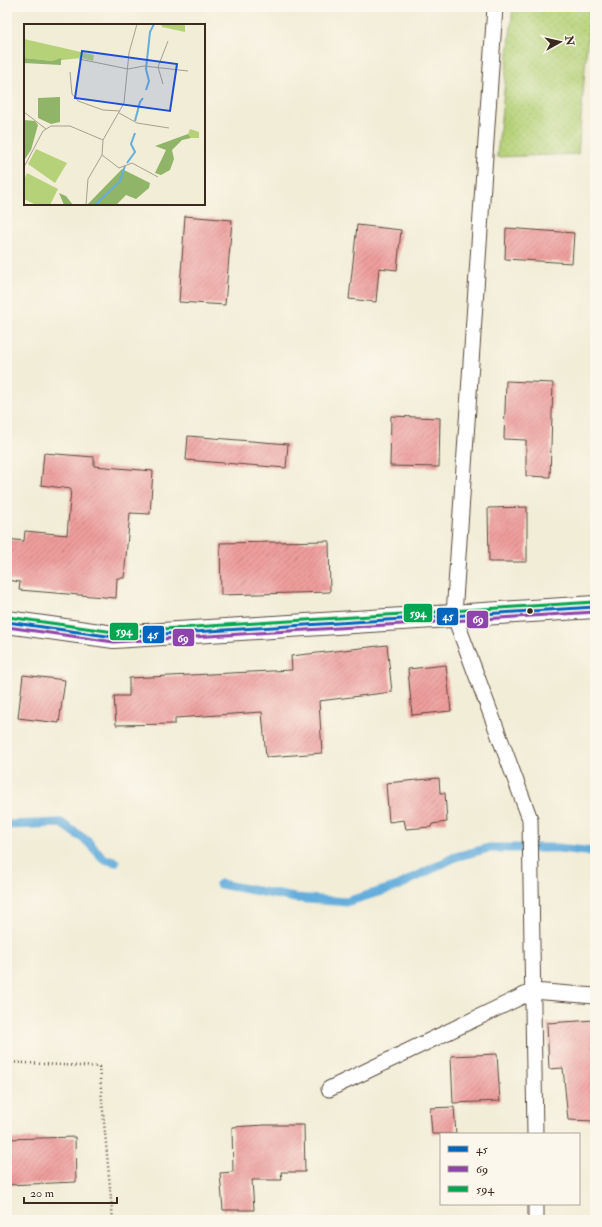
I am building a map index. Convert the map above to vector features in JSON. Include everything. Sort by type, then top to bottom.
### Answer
[{"type":"street","points":[[7,622],[114,637],[595,607]]},
{"type":"lane","points":[[495,7],[454,615],[530,820],[535,1133]]},
{"type":"lane","points":[[329,1089],[533,991],[595,996]]},
{"type":"lane","points":[[536,1205],[536,1220]]},
{"type":"path","points":[[7,1062],[99,1067],[113,1220]]},
{"type":"green space","points":[[513,7],[590,7],[578,154],[497,157]]},
{"type":"building","points":[[185,216],[232,220],[225,305],[179,302]]},
{"type":"building","points":[[357,225],[401,230],[397,270],[379,268],[376,302],[349,299]]},
{"type":"building","points":[[506,228],[574,233],[572,263],[505,259]]},
{"type":"building","points":[[506,381],[553,383],[550,477],[526,476],[526,440],[504,439]]},
{"type":"building","points":[[391,416],[440,418],[439,467],[390,466]]},
{"type":"building","points":[[188,436],[288,444],[286,468],[186,460]]},
{"type":"building","points":[[44,453],[94,457],[94,466],[153,471],[150,514],[130,513],[124,578],[117,578],[116,598],[19,590],[20,582],[7,580],[7,539],[24,541],[25,531],[67,535],[71,489],[41,485]]},
{"type":"building","points":[[527,507],[527,562],[489,562],[488,508]]},
{"type":"building","points":[[329,541],[330,592],[221,595],[220,543]]},
{"type":"building","points":[[387,645],[392,692],[319,701],[322,753],[266,757],[262,712],[175,718],[175,724],[116,725],[114,696],[129,696],[129,678],[292,670],[291,656]]},
{"type":"building","points":[[446,665],[451,711],[412,715],[408,669]]},
{"type":"building","points":[[23,675],[65,680],[59,723],[18,718]]},
{"type":"building","points":[[439,778],[440,793],[445,793],[447,822],[432,824],[431,827],[406,829],[404,820],[389,822],[386,783]]},
{"type":"building","points":[[595,1020],[595,1121],[568,1120],[563,1068],[549,1069],[547,1023]]},
{"type":"building","points":[[497,1054],[500,1101],[453,1103],[451,1056]]},
{"type":"building","points":[[454,1107],[456,1133],[432,1134],[430,1108]]},
{"type":"building","points":[[304,1125],[305,1172],[281,1172],[282,1180],[252,1180],[254,1210],[223,1210],[220,1173],[233,1172],[232,1127]]},
{"type":"building","points":[[75,1137],[76,1182],[7,1185],[7,1139]]},
{"type":"waterway","points":[[7,825],[61,823],[87,841],[104,859],[115,862]]},
{"type":"waterway","points":[[220,884],[295,898],[346,902],[398,886],[455,857],[489,848],[558,848],[595,852]]},
{"type":"transit line","name":"594","points":[[8,617],[114,632],[595,602]]},
{"type":"transit line","name":"45","points":[[7,622],[114,637],[595,607]]},
{"type":"transit line","name":"69","points":[[7,627],[114,642],[595,612]]}]
